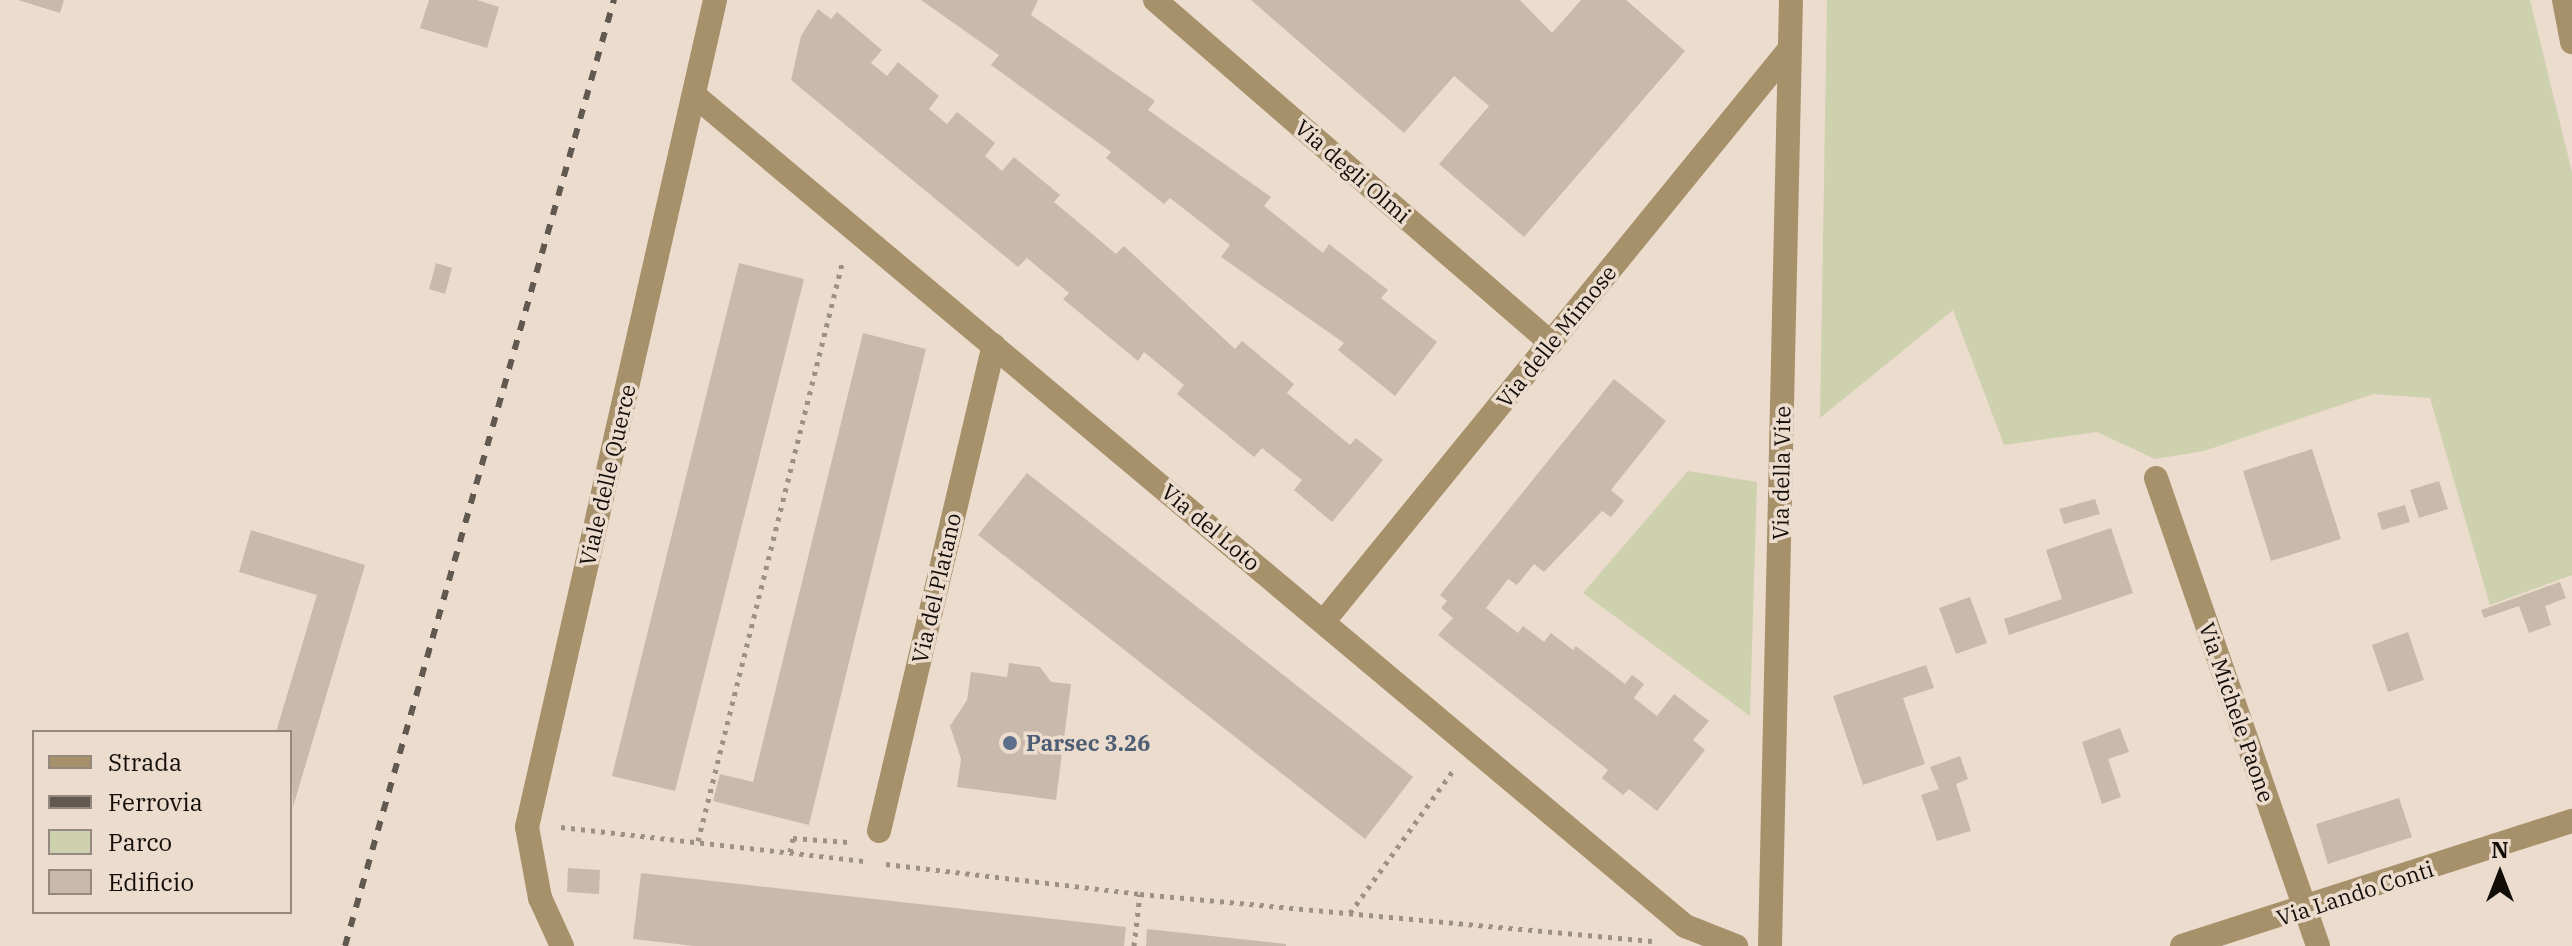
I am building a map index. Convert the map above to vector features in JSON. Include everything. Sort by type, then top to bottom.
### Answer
[{"type":"street","name":"Viale delle Querce","points":[[562,946],[540,898],[527,827],[715,0]]},
{"type":"street","name":"Via degli Olmi","points":[[1155,0],[1551,343]]},
{"type":"street","points":[[2564,0],[2572,42]]},
{"type":"street","name":"Via della Vite","points":[[1770,946],[1789,1]]},
{"type":"street","name":"Via delle Mimose","points":[[1324,621],[1787,52]]},
{"type":"street","name":"Via del Loto","points":[[694,95],[1685,926],[1736,946]]},
{"type":"street","name":"Via del Platano","points":[[879,831],[994,345]]},
{"type":"street","name":"Via Michele Paone","points":[[2156,478],[2318,946]]},
{"type":"street","name":"Via Lando Conti","points":[[2182,946],[2306,910],[2572,821]]},
{"type":"path","points":[[698,841],[852,227]]},
{"type":"path","points":[[1349,913],[1472,745]]},
{"type":"path","points":[[527,827],[698,841],[1140,894],[1676,943],[1685,926]]},
{"type":"path","points":[[790,852],[793,838],[874,844],[879,831]]},
{"type":"path","points":[[1134,946],[1140,894]]},
{"type":"green space","points":[[1827,0],[2530,0],[2572,172],[2572,575],[2490,605],[2430,398],[2373,394],[2204,451],[2155,459],[2097,432],[2004,445],[1953,310],[1820,418]]},
{"type":"green space","points":[[1688,471],[1757,482],[1750,716],[1583,593]]},
{"type":"building","points":[[18,0],[64,0],[60,13]]},
{"type":"building","points":[[429,0],[477,0],[499,7],[487,48],[420,28]]},
{"type":"building","points":[[921,0],[1038,0],[1031,15],[1155,101],[1148,110],[1271,197],[1264,206],[1323,253],[1329,244],[1388,290],[1381,298],[1437,342],[1395,396],[1338,350],[1344,343],[1221,257],[1230,245],[1170,198],[1164,204],[1106,158],[1111,152],[991,65],[999,55]]},
{"type":"building","points":[[1251,0],[1520,0],[1552,33],[1581,0],[1626,0],[1685,51],[1524,237],[1439,164],[1489,106],[1454,76],[1404,133]]},
{"type":"building","points":[[818,9],[831,19],[837,12],[882,50],[871,63],[887,76],[898,62],[939,96],[929,109],[947,124],[957,112],[995,143],[985,156],[1002,171],[1014,157],[1060,195],[1054,202],[1116,254],[1124,246],[1235,349],[1242,341],[1294,384],[1287,393],[1350,445],[1356,438],[1383,460],[1332,522],[1294,490],[1302,480],[1262,448],[1254,457],[1177,394],[1184,385],[1144,352],[1138,361],[1063,299],[1069,293],[1027,258],[1018,267],[791,80],[801,36]]},
{"type":"building","points":[[436,263],[452,268],[445,294],[429,289]]},
{"type":"building","points":[[739,263],[804,279],[675,791],[612,776]]},
{"type":"building","points":[[863,333],[926,349],[809,825],[713,801],[720,774],[753,782]]},
{"type":"building","points":[[1614,379],[1666,421],[1611,490],[1624,501],[1611,517],[1602,511],[1544,572],[1534,564],[1517,585],[1508,579],[1486,608],[1518,633],[1523,626],[1544,642],[1551,633],[1573,650],[1576,646],[1625,684],[1632,675],[1644,684],[1634,698],[1657,716],[1674,694],[1709,721],[1693,740],[1705,750],[1657,811],[1629,789],[1623,795],[1602,778],[1608,770],[1438,635],[1453,618],[1441,608],[1447,601],[1440,595]]},
{"type":"building","points":[[2312,449],[2341,539],[2271,561],[2243,471]]},
{"type":"building","points":[[1027,473],[1413,777],[1365,839],[978,535]]},
{"type":"building","points":[[2439,481],[2448,509],[2419,518],[2410,490]]},
{"type":"building","points":[[2095,499],[2100,514],[2064,524],[2059,509]]},
{"type":"building","points":[[2405,505],[2410,522],[2382,530],[2377,513]]},
{"type":"building","points":[[2111,528],[2133,593],[2009,635],[2004,619],[2062,599],[2046,550]]},
{"type":"building","points":[[251,530],[365,565],[293,807],[292,730],[277,730],[317,595],[239,572]]},
{"type":"building","points":[[2560,582],[2566,598],[2545,606],[2551,625],[2529,633],[2519,606],[2484,618],[2481,610]]},
{"type":"building","points":[[1970,597],[1987,643],[1956,654],[1939,608]]},
{"type":"building","points":[[2408,632],[2424,680],[2388,692],[2372,645]]},
{"type":"building","name":"Parsec 3.26","points":[[1009,663],[1040,667],[1051,682],[1071,684],[1056,800],[957,787],[961,759],[950,726],[967,700],[971,672],[1007,677]]},
{"type":"building","points":[[1926,665],[1934,688],[1903,698],[1925,764],[1863,785],[1833,696]]},
{"type":"building","points":[[2120,728],[2129,752],[2108,759],[2121,797],[2102,804],[2082,742]]},
{"type":"building","points":[[1960,756],[1968,779],[1956,784],[1971,831],[1937,841],[1921,795],[1939,789],[1930,767]]},
{"type":"building","points":[[2399,798],[2412,837],[2328,864],[2316,824]]},
{"type":"building","points":[[568,868],[600,870],[599,894],[567,892]]},
{"type":"building","points":[[641,873],[1126,927],[1124,946],[694,946],[633,939]]},
{"type":"building","points":[[1147,929],[1286,944],[1286,946],[1146,946]]},
{"type":"railway","points":[[345,946],[614,0]]},
{"type":"place","name":"Parsec 3.26","points":[[1010,743]]}]
